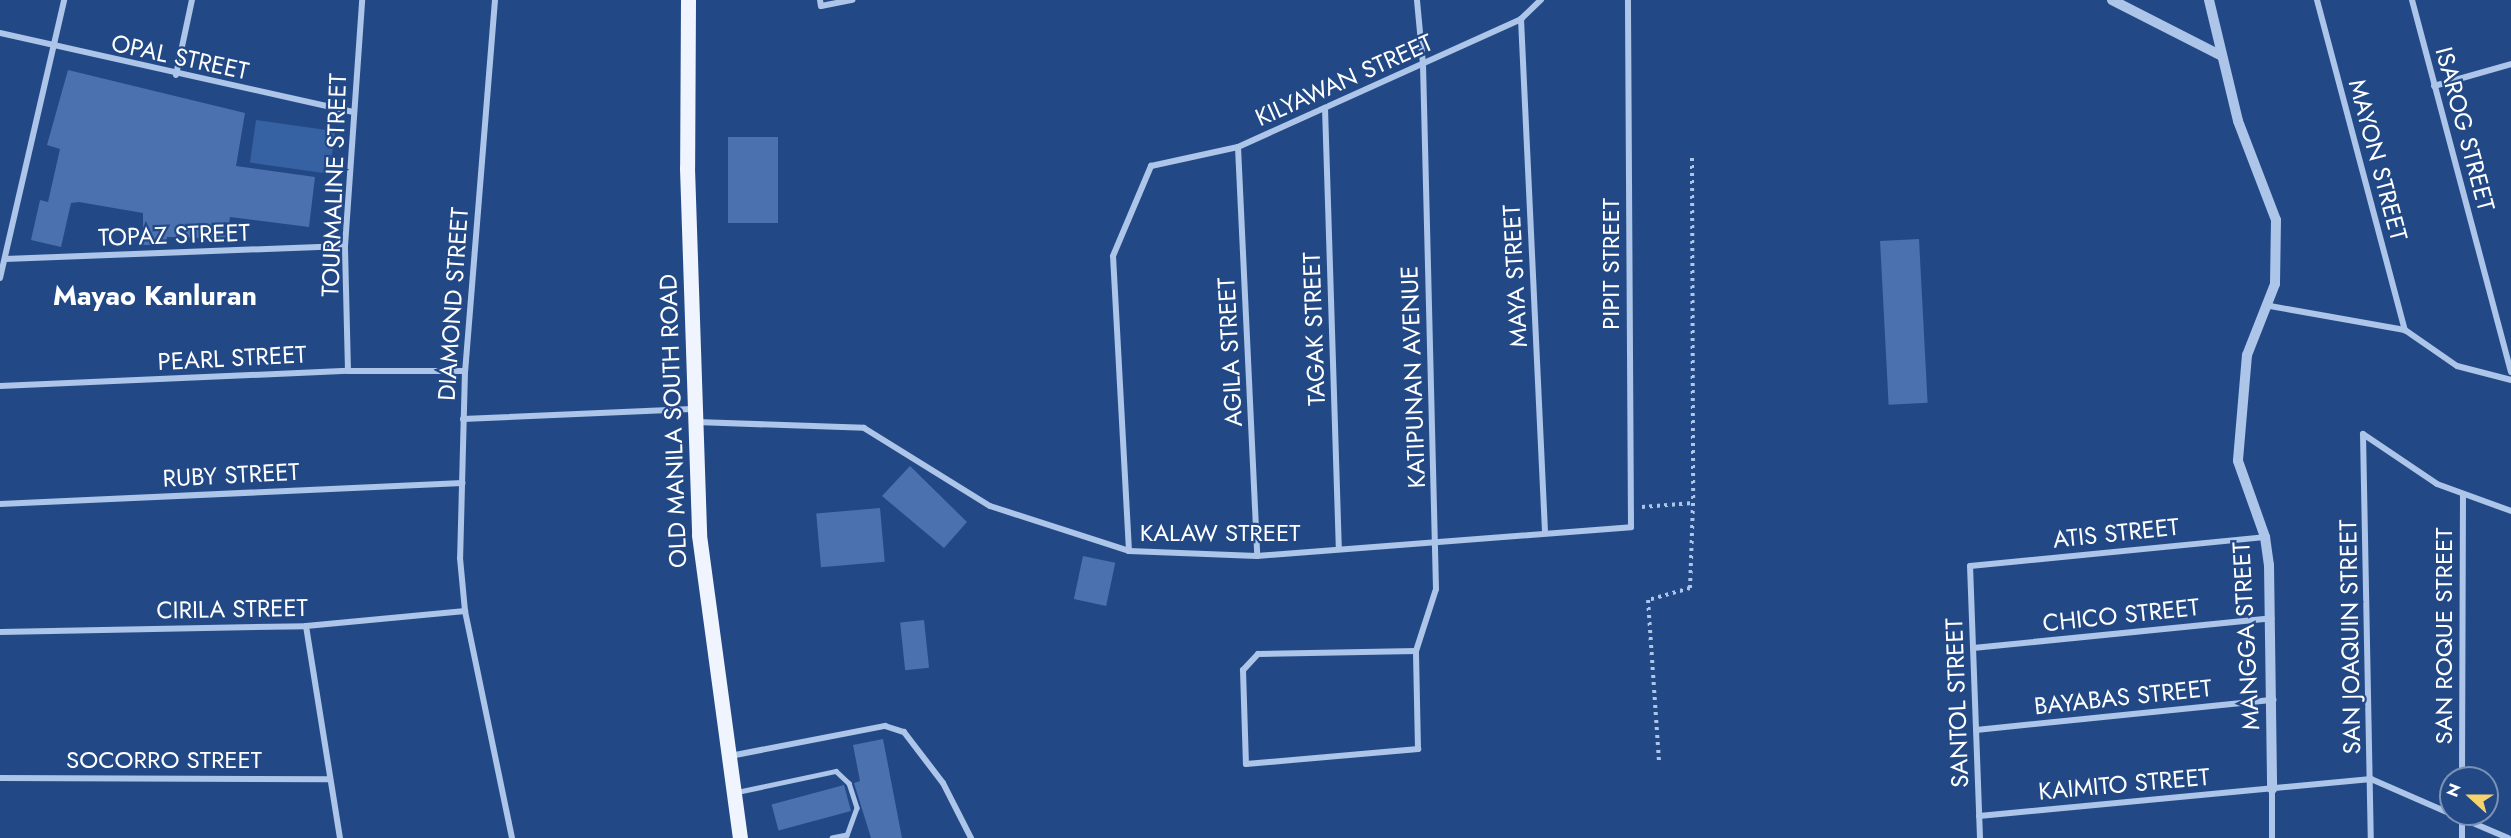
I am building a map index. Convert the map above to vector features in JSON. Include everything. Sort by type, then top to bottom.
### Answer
[{"type":"main road","name":"OLD MANILA SOUTH ROAD","points":[[688,0],[693,415],[704,594],[731,793],[740,838]]},
{"type":"street","points":[[0,278],[64,0]]},
{"type":"street","points":[[176,75],[192,0]]},
{"type":"street","name":"TOURMALINE STREET","points":[[348,371],[345,246],[353,112],[363,0]]},
{"type":"street","name":"DIAMOND STREET","points":[[495,0],[465,371],[460,558],[465,611],[512,838]]},
{"type":"street","points":[[820,3],[852,0]]},
{"type":"street","name":"KATIPUNAN AVENUE","points":[[1416,651],[1258,654],[1243,670],[1246,764],[1418,750],[1416,651],[1436,589],[1436,543],[1423,64],[1417,0]]},
{"type":"street","name":"KILYAWAN STREET","points":[[1130,551],[1113,256],[1151,166],[1238,147],[1521,19],[1542,0]]},
{"type":"street","name":"PIPIT STREET","points":[[1628,0],[1631,527]]},
{"type":"street","points":[[2112,0],[2222,56]]},
{"type":"street","name":"MANGGA STREET","points":[[2209,0],[2238,121],[2276,220],[2278,252],[2270,306],[2247,356],[2238,461],[2265,537],[2272,618],[2272,838]]},
{"type":"street","name":"MAYON STREET","points":[[2317,0],[2405,330]]},
{"type":"street","name":"ISAROG STREET","points":[[2412,0],[2511,372]]},
{"type":"street","name":"MAYA STREET","points":[[1521,19],[1545,532]]},
{"type":"street","name":"OPAL STREET","points":[[0,33],[176,75],[353,112]]},
{"type":"street","points":[[2434,86],[2511,64]]},
{"type":"street","name":"TAGAK STREET","points":[[1325,108],[1339,549]]},
{"type":"street","name":"AGILA STREET","points":[[1238,147],[1257,556]]},
{"type":"street","name":"TOPAZ STREET","points":[[5,259],[345,246]]},
{"type":"street","points":[[2270,306],[2405,330],[2457,366],[2511,380]]},
{"type":"street","name":"PEARL STREET","points":[[0,386],[348,371],[465,371]]},
{"type":"street","name":"KALAW STREET","points":[[463,419],[693,415],[864,428],[990,506],[1130,551],[1257,556],[1631,527]]},
{"type":"street","name":"SAN JOAQUIN STREET","points":[[2371,838],[2362,434],[2437,484],[2463,494]]},
{"type":"street","name":"RUBY STREET","points":[[0,504],[463,483]]},
{"type":"street","points":[[2463,494],[2511,511]]},
{"type":"street","name":"SAN ROQUE STREET","points":[[2462,766],[2463,494]]},
{"type":"street","name":"ATIS STREET","points":[[1970,566],[2265,537]]},
{"type":"street","name":"SANTOL STREET","points":[[1970,566],[1980,838]]},
{"type":"street","name":"CIRILA STREET","points":[[0,632],[306,626],[465,611]]},
{"type":"street","name":"CHICO STREET","points":[[1973,648],[2272,618]]},
{"type":"street","points":[[306,626],[328,779],[340,838]]},
{"type":"street","name":"BAYABAS STREET","points":[[1976,730],[2273,700]]},
{"type":"street","points":[[726,757],[885,726],[904,732],[943,783],[971,838]]},
{"type":"street","name":"SOCORRO STREET","points":[[0,778],[328,779]]},
{"type":"street","points":[[2371,779],[2439,809]]},
{"type":"street","name":"KAIMITO STREET","points":[[1979,816],[2371,779]]},
{"type":"street","points":[[2483,826],[2508,838]]},
{"type":"lane","points":[[731,793],[836,771],[849,783],[857,808],[847,835],[832,838]]},
{"type":"path","points":[[1659,761],[1648,600],[1690,588],[1693,503],[1692,158]]},
{"type":"path","points":[[1631,508],[1693,503]]},
{"type":"shaded area","points":[[256,120],[335,131],[329,174],[250,163]]},
{"type":"building","points":[[68,70],[245,113],[236,166],[315,177],[309,227],[230,217],[227,239],[167,237],[167,245],[143,245],[143,213],[79,202],[71,203],[61,247],[31,240],[40,200],[48,202],[60,149],[47,145]]},
{"type":"building","points":[[728,137],[778,137],[778,223],[728,223]]},
{"type":"building","points":[[1919,239],[1928,403],[1889,405],[1880,241]]},
{"type":"building","points":[[910,466],[967,522],[944,548],[882,496]]},
{"type":"building","points":[[880,508],[885,562],[821,567],[816,514]]},
{"type":"building","points":[[1083,556],[1115,563],[1106,606],[1074,599]]},
{"type":"building","points":[[924,620],[929,668],[905,670],[900,623]]},
{"type":"building","points":[[883,739],[902,838],[871,838],[854,783],[860,781],[853,745]]},
{"type":"building","points":[[844,785],[851,811],[779,830],[772,804]]},
{"type":"district","name":"Mayao Kanluran","points":[[155,296]]}]
